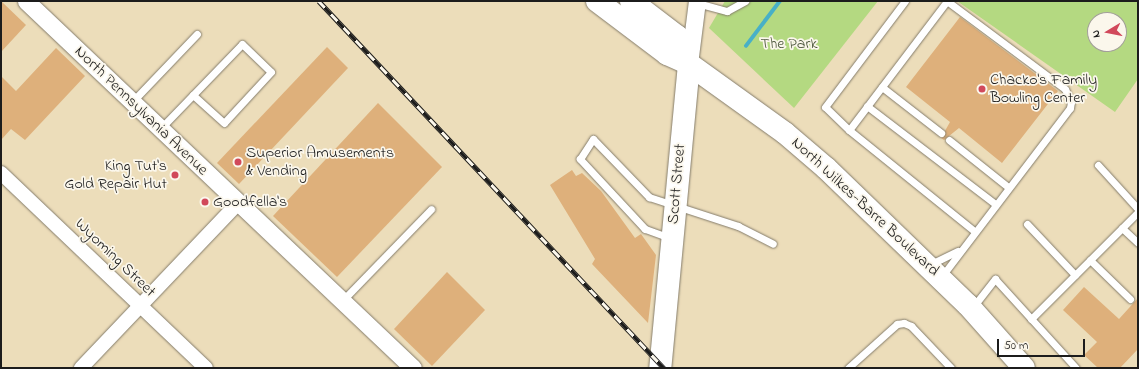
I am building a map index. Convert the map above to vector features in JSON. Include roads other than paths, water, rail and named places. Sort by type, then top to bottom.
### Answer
[{"type":"main road","name":"North Wilkes-Barre Boulevard","points":[[597,1],[667,54],[689,64],[785,133],[870,207],[971,308],[1024,368]]},
{"type":"main road","points":[[631,1],[677,36],[689,64]]},
{"type":"main road","name":"Scott Street","points":[[660,368],[689,64]]},
{"type":"street","name":"North Pennsylvania Avenue","points":[[26,1],[413,368]]},
{"type":"street","name":"Scott Street","points":[[689,64],[697,2]]},
{"type":"street","name":"Wyoming Street","points":[[1,173],[206,368]]},
{"type":"street","points":[[81,368],[238,203]]},
{"type":"lane","points":[[697,2],[727,11],[745,1]]},
{"type":"lane","points":[[905,1],[825,107],[848,130],[974,231]]},
{"type":"lane","points":[[848,130],[947,1],[1065,89],[1070,97],[1070,108],[958,252],[935,272]]},
{"type":"lane","points":[[132,102],[197,34]]},
{"type":"lane","points":[[160,129],[192,95],[242,44],[271,72],[224,123],[192,95]]},
{"type":"lane","points":[[882,87],[941,133]]},
{"type":"lane","points":[[867,106],[995,204]]},
{"type":"lane","points":[[672,239],[645,229],[580,159],[593,139],[649,197],[676,203],[774,244]]},
{"type":"lane","points":[[950,140],[1008,187]]},
{"type":"lane","points":[[1098,165],[1138,209]]},
{"type":"lane","points":[[342,301],[431,209]]},
{"type":"lane","points":[[1031,319],[1138,212]]},
{"type":"lane","points":[[1027,224],[1075,275]]},
{"type":"lane","points":[[1122,228],[1138,243]]},
{"type":"lane","points":[[935,272],[956,260],[958,252]]},
{"type":"lane","points":[[1090,260],[1130,299]]},
{"type":"lane","points":[[971,308],[995,279],[1076,368]]},
{"type":"lane","points":[[848,368],[897,324],[904,323],[911,326],[951,368]]},
{"type":"waterway","points":[[746,46],[780,1]]},
{"type":"railway","points":[[319,1],[664,368]]},
{"type":"place","name":"Chacko's Family Bowling Center","points":[[982,89]]},
{"type":"place","name":"Superior Amusements & Vending","points":[[238,162]]},
{"type":"place","name":"King Tut's Gold Repair Hut","points":[[175,175]]},
{"type":"place","name":"Goodfella's","points":[[205,202]]},
{"type":"park label","name":"The Park","points":[[789,44]]}]
